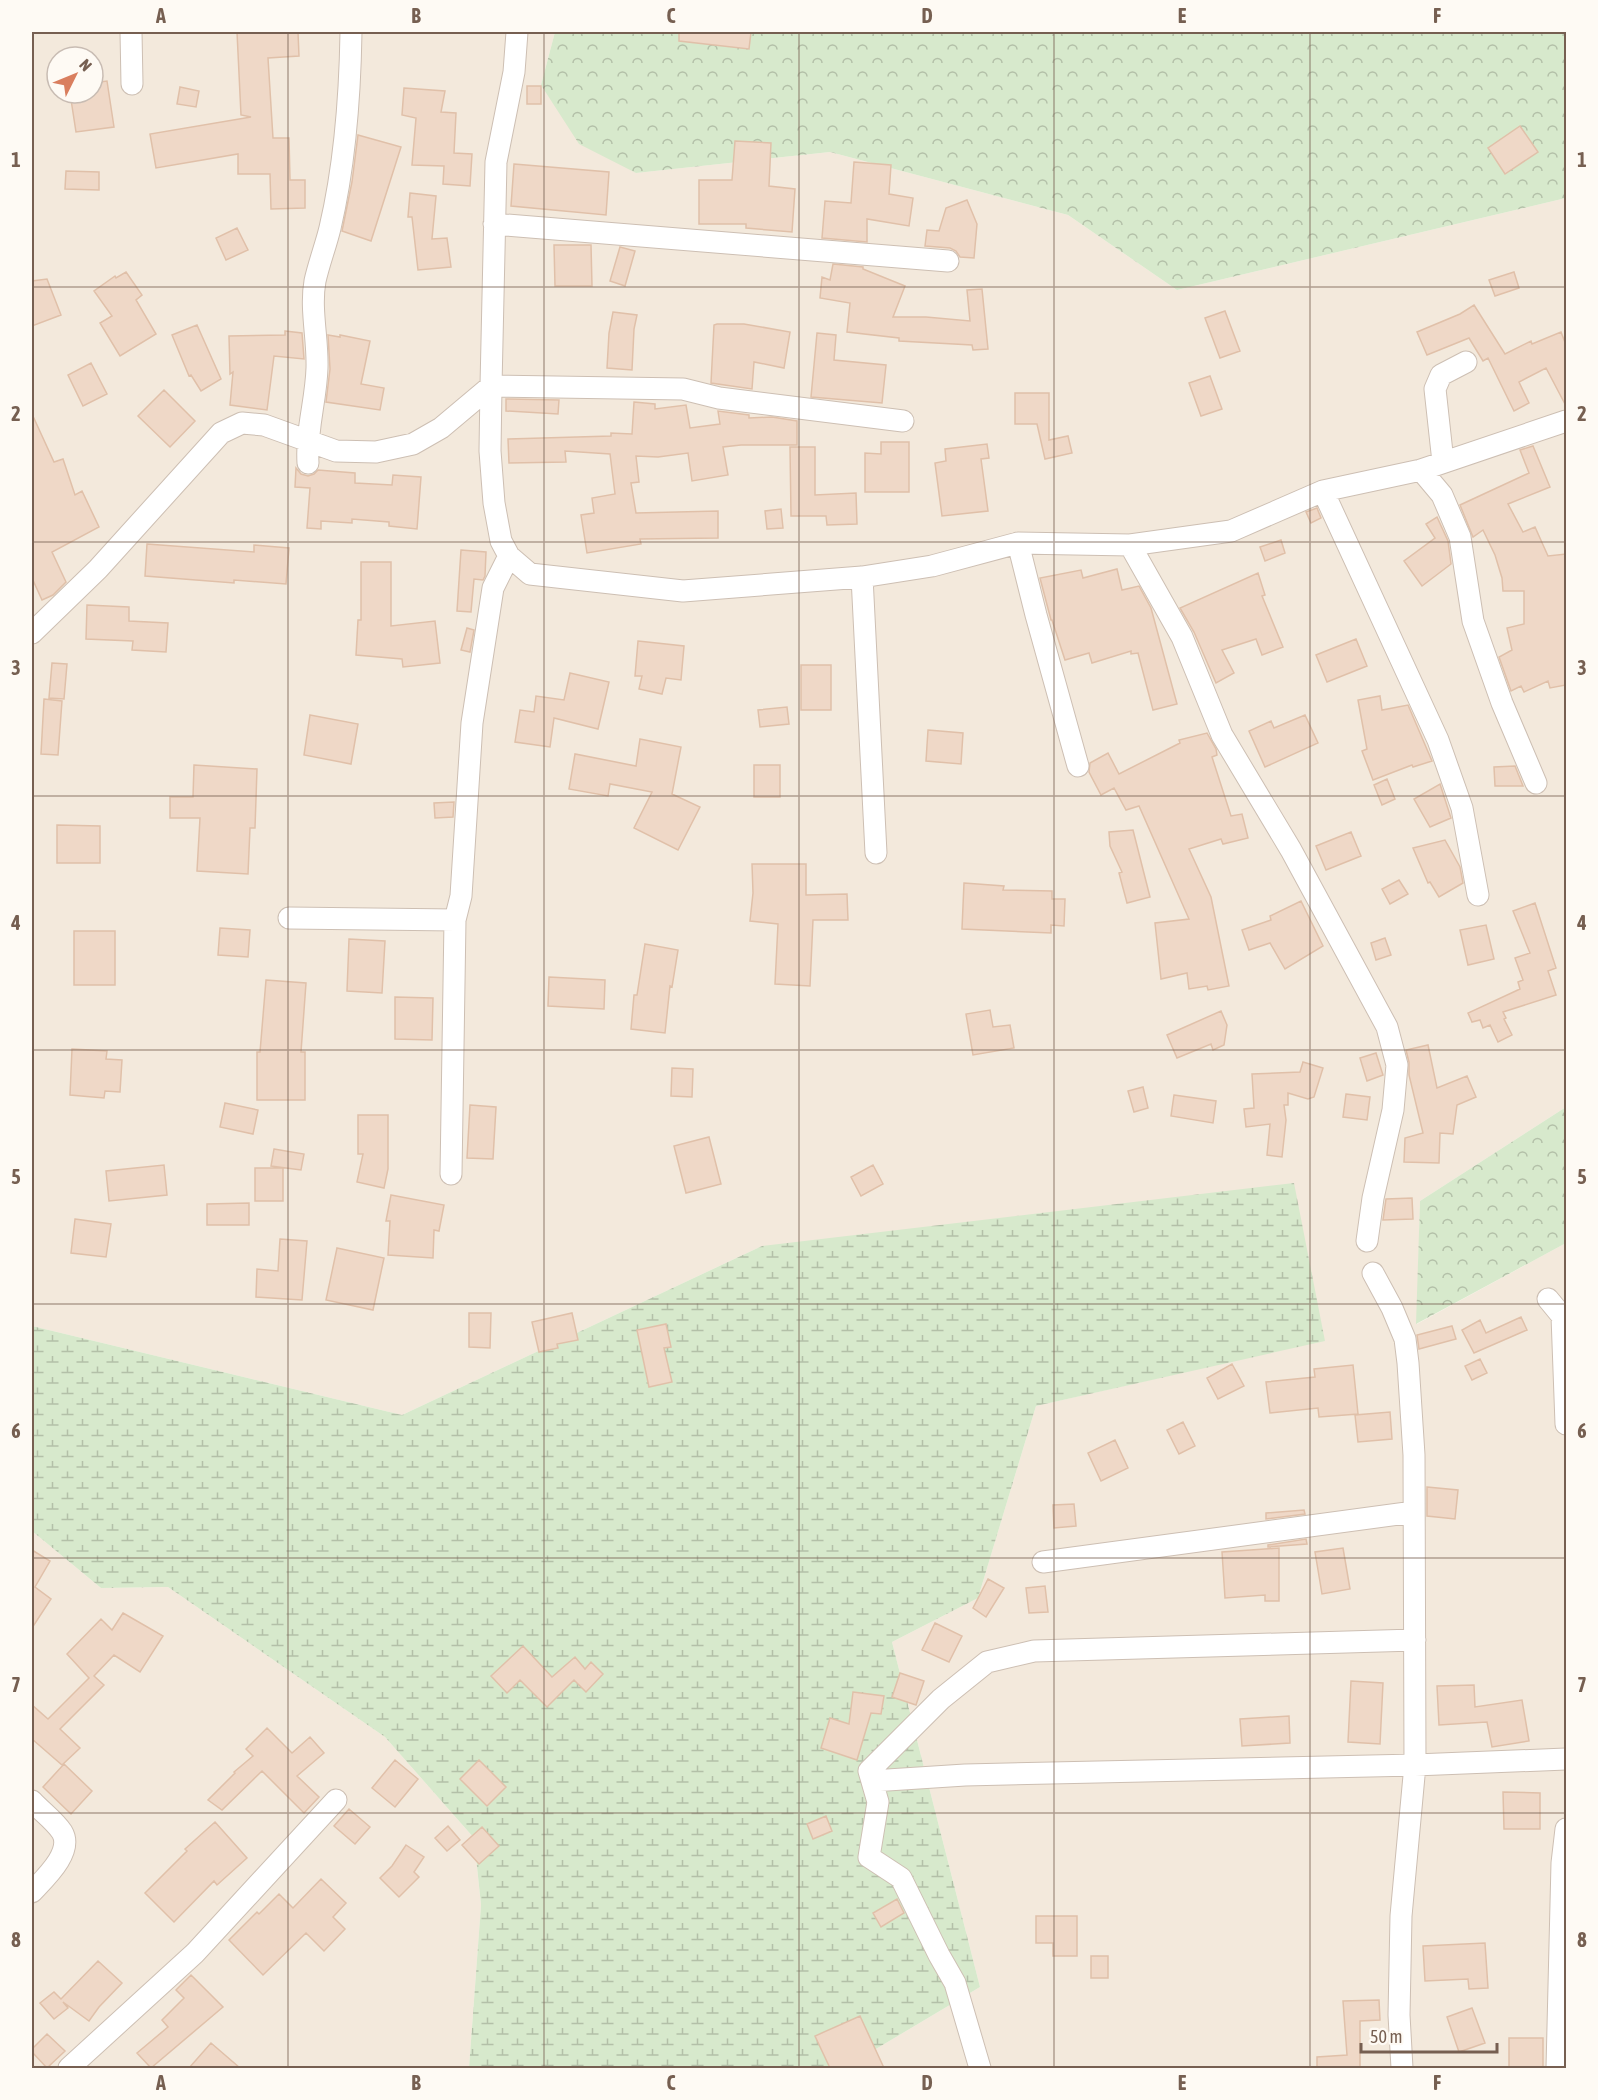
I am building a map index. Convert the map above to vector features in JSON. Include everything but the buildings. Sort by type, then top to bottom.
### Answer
[{"type":"street","points":[[131,32],[132,84]]},
{"type":"street","points":[[308,464],[307,440],[317,368],[315,282],[330,228],[340,175],[351,74],[351,32]]},
{"type":"street","points":[[517,32],[514,72],[496,162],[490,451],[494,503],[501,541],[509,556],[530,574],[683,591],[862,577],[932,566],[1018,543],[1130,545],[1231,531],[1323,491],[1421,470],[1566,421]]},
{"type":"street","points":[[494,224],[948,261]]},
{"type":"street","points":[[1443,462],[1435,389],[1441,375],[1466,362]]},
{"type":"street","points":[[33,625],[98,569],[221,433],[242,423],[264,425],[336,451],[376,452],[413,444],[441,428],[491,386],[683,389],[719,398],[903,421]]},
{"type":"street","points":[[1421,470],[1442,495],[1460,537],[1473,621],[1536,783]]},
{"type":"street","points":[[1323,491],[1438,740],[1462,808],[1478,895]]},
{"type":"street","points":[[1018,543],[1078,766]]},
{"type":"street","points":[[1130,545],[1182,637],[1222,735],[1291,850],[1387,1027],[1397,1065],[1393,1110],[1373,1198],[1367,1241]]},
{"type":"street","points":[[451,1174],[455,920],[461,896],[472,723],[493,588],[509,556]]},
{"type":"street","points":[[862,577],[876,853]]},
{"type":"street","points":[[290,918],[455,920]]},
{"type":"street","points":[[1373,1273],[1392,1308],[1404,1339],[1408,1363],[1414,1455],[1415,1765],[1401,1916],[1399,2015],[1402,2068]]},
{"type":"street","points":[[1548,1299],[1562,1316],[1566,1424]]},
{"type":"street","points":[[1043,1562],[1414,1512]]},
{"type":"street","points":[[980,2068],[955,1983],[901,1878],[869,1857],[878,1802],[869,1771],[941,1699],[987,1662],[1034,1651],[1415,1640]]},
{"type":"street","points":[[872,1781],[965,1775],[1415,1765],[1566,1759]]},
{"type":"street","points":[[69,2068],[195,1953],[336,1800]]},
{"type":"street","points":[[32,1801],[62,1832],[65,1842],[54,1870],[32,1892]]},
{"type":"street","points":[[1557,2068],[1562,1863],[1566,1829]]},
{"type":"shaded area","points":[[32,32],[555,32],[541,85],[636,173],[830,152],[1068,215],[1177,290],[1566,198],[1566,1107],[1420,1201],[1417,1324],[1566,1243],[1566,2068],[844,2068],[980,1987],[892,1642],[978,1598],[1036,1406],[1325,1340],[762,1246],[402,1415],[32,1326]]},
{"type":"shaded area","points":[[32,1531],[101,1588],[168,1587],[385,1737],[474,1838],[481,1905],[469,2068],[32,2068]]},
{"type":"green space","points":[[555,32],[1566,32],[1566,198],[1177,290],[1068,215],[830,152],[636,173],[579,144],[541,85]]},
{"type":"green space","points":[[1566,1107],[1566,1243],[1416,1324],[1420,1201]]},
{"type":"green space","points":[[1294,1183],[1325,1341],[1036,1406],[978,1598],[892,1642],[980,1987],[844,2068],[469,2068],[481,1905],[474,1838],[385,1737],[168,1587],[101,1588],[32,1531],[32,1326],[402,1415],[762,1246]]}]
